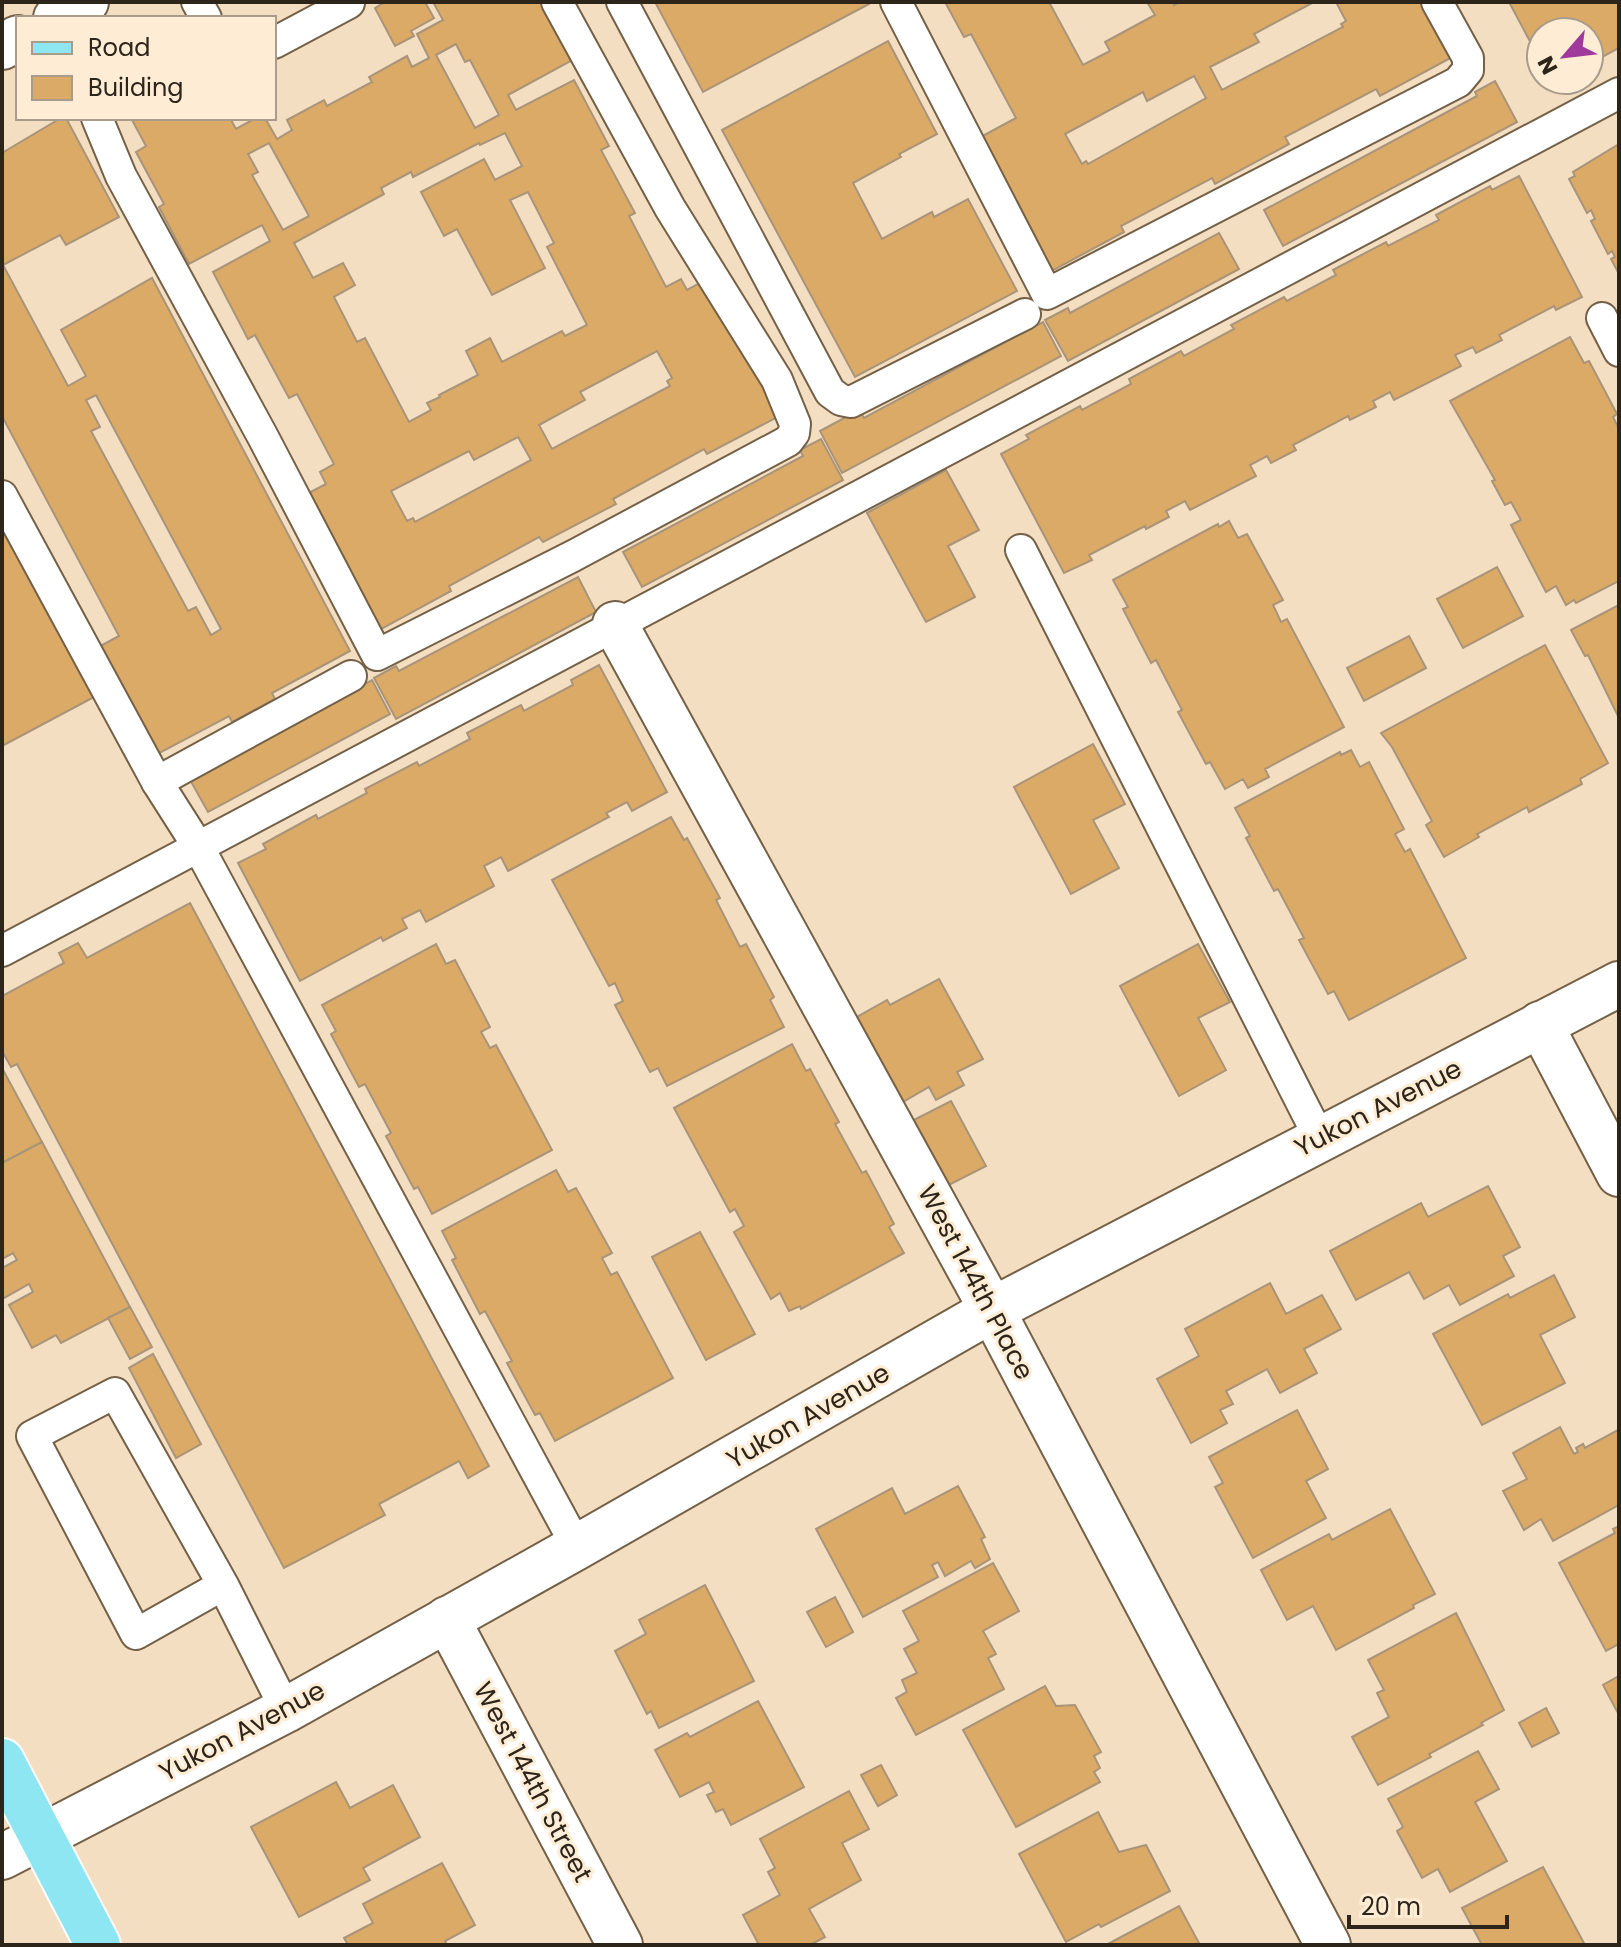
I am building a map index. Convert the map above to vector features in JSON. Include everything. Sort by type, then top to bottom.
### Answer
[{"type":"main road","points":[[2,1761],[98,1945]]},
{"type":"street","points":[[60,16],[86,2]]},
{"type":"street","name":"West 144th Place","points":[[615,624],[992,1310],[1328,1945]]},
{"type":"street","name":"Yukon Avenue","points":[[2,1857],[286,1710],[992,1310],[1619,984]]},
{"type":"street","points":[[1540,1024],[1619,1174]]},
{"type":"street","name":"West 144th Street","points":[[447,1619],[620,1945]]},
{"type":"lane","points":[[98,120],[121,176],[377,655],[708,484],[788,441],[794,433],[795,424],[777,380],[670,208],[557,2]]},
{"type":"lane","points":[[622,2],[830,392],[841,400],[851,402],[1025,314]]},
{"type":"lane","points":[[896,2],[1047,294],[1458,82],[1468,70],[1468,58],[1437,2]]},
{"type":"lane","points":[[276,42],[349,3]]},
{"type":"lane","points":[[2,951],[1619,93]]},
{"type":"lane","points":[[1602,318],[1619,351]]},
{"type":"lane","points":[[2,496],[157,782],[199,848],[577,1547]]},
{"type":"lane","points":[[1021,550],[1320,1139]]},
{"type":"lane","points":[[157,782],[351,676]]},
{"type":"lane","points":[[223,1585],[136,1634],[32,1436],[115,1393],[223,1585],[286,1710]]},
{"type":"building","points":[[385,2],[425,2],[434,18],[411,31],[414,36],[395,46],[375,8]]},
{"type":"building","points":[[433,2],[545,2],[580,56],[508,95],[516,110],[574,80],[609,146],[601,150],[635,213],[629,216],[666,287],[681,279],[687,290],[711,277],[783,414],[707,454],[704,449],[613,499],[616,504],[543,542],[539,537],[449,586],[451,591],[374,633],[303,496],[326,484],[320,472],[334,464],[297,394],[289,398],[255,335],[248,339],[213,272],[270,241],[262,225],[189,264],[159,207],[164,204],[136,152],[146,146],[132,120],[231,120],[236,129],[252,120],[266,120],[277,139],[292,130],[287,120],[324,100],[327,106],[372,82],[369,77],[407,56],[412,67],[429,58],[417,34],[443,20]],"holes":[[[456,44],[465,62],[470,60],[499,115],[475,128],[436,55]],[[505,133],[522,166],[495,180],[484,159],[421,192],[444,236],[457,229],[492,295],[545,268],[510,200],[528,192],[554,243],[547,247],[587,325],[565,336],[562,331],[502,362],[490,338],[466,351],[478,375],[427,403],[431,410],[409,422],[365,338],[357,342],[334,297],[355,285],[343,263],[313,278],[294,243],[384,194],[381,188],[411,172],[413,177]],[[269,143],[309,216],[283,230],[252,175],[258,172],[248,154]],[[657,351],[672,378],[667,381],[670,386],[552,449],[539,425],[585,400],[580,392]],[[518,437],[531,460],[415,522],[413,518],[407,521],[391,491],[469,451],[474,460]]]},
{"type":"building","points":[[655,2],[868,2],[869,4],[703,92]]},
{"type":"building","points":[[945,2],[1049,2],[1083,65],[1110,51],[1105,42],[1155,15],[1147,2],[1173,2],[1174,5],[1180,2],[1314,2],[1254,34],[1259,42],[1210,67],[1222,90],[1343,27],[1341,24],[1346,21],[1336,2],[1428,2],[1456,55],[1380,96],[1376,89],[1285,137],[1289,144],[1215,184],[1212,178],[1121,226],[1124,232],[1048,273],[977,139],[1016,118],[971,34],[964,37]],"holes":[[[1194,76],[1206,98],[1088,164],[1086,161],[1082,164],[1065,134],[1143,92],[1147,101]]]},
{"type":"building","points":[[1509,2],[1619,2],[1619,48],[1605,55],[1605,16],[1525,16],[1525,32]]},
{"type":"building","points":[[888,41],[937,134],[853,183],[882,239],[932,212],[934,217],[968,199],[1017,291],[855,377],[722,130]]},
{"type":"building","points":[[1495,81],[1517,122],[1283,246],[1264,210],[1477,96],[1475,92]]},
{"type":"building","points":[[58,120],[67,120],[119,217],[66,245],[60,235],[3,265],[68,386],[86,376],[61,330],[152,278],[350,651],[272,693],[275,699],[232,722],[229,716],[150,758],[93,650],[119,636],[2,416],[2,153]],"holes":[[[96,395],[221,629],[211,635],[196,607],[188,611],[91,431],[100,427],[86,400]]]},
{"type":"building","points":[[1619,144],[1619,274],[1611,259],[1615,257],[1612,251],[1608,254],[1591,221],[1595,219],[1591,210],[1587,213],[1569,179],[1575,176],[1573,172]]},
{"type":"building","points":[[1519,176],[1582,297],[1556,310],[1554,306],[1499,335],[1502,340],[1476,353],[1473,347],[1455,355],[1461,366],[1394,400],[1390,392],[1373,401],[1376,407],[1350,420],[1348,416],[1293,445],[1296,450],[1271,463],[1267,456],[1250,465],[1256,476],[1190,510],[1185,501],[1166,511],[1169,517],[1089,555],[1092,560],[1064,573],[1001,454],[1029,439],[1026,435],[1080,406],[1082,410],[1131,384],[1129,379],[1181,351],[1184,356],[1234,329],[1231,325],[1284,297],[1287,301],[1336,275],[1333,270],[1386,242],[1388,246],[1439,220],[1436,215],[1490,186],[1492,190]]},
{"type":"building","points":[[1219,233],[1239,269],[1068,361],[1045,320],[1068,308],[1070,313]]},
{"type":"building","points":[[1043,322],[1061,356],[842,473],[820,431],[859,410],[864,418]]},
{"type":"building","points":[[1570,337],[1584,363],[1589,361],[1617,414],[1613,417],[1619,429],[1619,581],[1566,605],[1556,586],[1546,592],[1511,525],[1521,520],[1511,502],[1505,505],[1492,481],[1495,480],[1450,401]]},
{"type":"building","points":[[821,439],[843,480],[642,587],[623,552],[803,456],[800,450]]},
{"type":"building","points":[[946,470],[979,530],[948,546],[975,597],[926,622],[867,513]]},
{"type":"building","points":[[1229,521],[1238,538],[1247,534],[1283,600],[1273,605],[1281,622],[1287,619],[1344,727],[1265,769],[1269,777],[1248,788],[1243,779],[1225,789],[1210,762],[1206,764],[1178,712],[1182,710],[1156,660],[1151,663],[1123,609],[1128,607],[1113,580]]},
{"type":"building","points":[[2,526],[94,697],[2,746]]},
{"type":"building","points":[[1497,567],[1523,616],[1463,648],[1437,599]]},
{"type":"building","points":[[578,577],[596,612],[396,719],[374,678],[396,666],[399,671]]},
{"type":"building","points":[[1619,605],[1619,718],[1588,655],[1585,656],[1571,630]]},
{"type":"building","points":[[1409,636],[1426,668],[1364,701],[1347,668]]},
{"type":"building","points":[[1545,645],[1608,763],[1580,779],[1582,784],[1529,812],[1527,807],[1477,834],[1479,837],[1444,857],[1426,825],[1432,821],[1392,747],[1381,733]]},
{"type":"building","points":[[599,665],[667,792],[632,811],[627,802],[606,813],[609,817],[508,871],[501,857],[484,866],[494,886],[426,922],[420,910],[402,919],[407,928],[383,941],[381,937],[300,981],[238,863],[266,849],[263,844],[316,815],[318,819],[367,793],[365,789],[417,762],[419,766],[470,739],[467,733],[521,705],[524,711],[573,685],[571,680]]},
{"type":"building","points":[[372,680],[390,714],[208,812],[189,778]]},
{"type":"building","points":[[1093,744],[1125,804],[1093,820],[1119,868],[1071,894],[1014,787]]},
{"type":"building","points":[[1351,750],[1360,767],[1369,762],[1404,829],[1395,834],[1405,852],[1410,849],[1466,958],[1349,1020],[1334,991],[1328,994],[1299,940],[1304,938],[1246,838],[1250,836],[1235,808],[1340,752],[1341,755]]},
{"type":"building","points":[[671,817],[684,840],[687,838],[720,898],[716,900],[740,947],[746,944],[774,997],[770,1000],[784,1027],[667,1086],[658,1068],[650,1072],[615,1005],[623,1001],[615,983],[609,986],[552,880]]},
{"type":"building","points":[[190,903],[489,1466],[468,1478],[459,1461],[379,1504],[385,1515],[284,1568],[17,1064],[11,1067],[2,1051],[2,996],[64,963],[59,953],[78,943],[87,958]]},
{"type":"building","points":[[436,944],[446,964],[455,960],[490,1027],[481,1032],[490,1048],[496,1045],[552,1150],[432,1214],[418,1187],[414,1189],[386,1136],[391,1133],[365,1084],[359,1087],[331,1034],[336,1031],[322,1005]]},
{"type":"building","points":[[1198,944],[1230,1002],[1198,1018],[1226,1070],[1179,1096],[1120,986]]},
{"type":"building","points":[[939,979],[983,1059],[957,1072],[964,1085],[936,1100],[929,1087],[901,1103],[857,1017],[887,1000],[890,1005]]},
{"type":"building","points":[[792,1044],[806,1071],[810,1069],[839,1122],[835,1124],[862,1173],[866,1171],[894,1224],[889,1227],[904,1253],[801,1309],[800,1306],[789,1311],[780,1293],[771,1299],[734,1232],[744,1226],[735,1209],[730,1212],[674,1108]]},
{"type":"building","points":[[2,1068],[42,1142],[2,1163]]},
{"type":"building","points":[[951,1101],[986,1166],[939,1190],[904,1125]]},
{"type":"building","points":[[42,1142],[130,1307],[61,1343],[56,1335],[32,1348],[9,1305],[33,1292],[29,1284],[4,1298],[2,1293],[2,1268],[17,1260],[13,1253],[2,1259],[2,1163]]},
{"type":"building","points":[[556,1170],[568,1192],[576,1188],[612,1253],[602,1258],[611,1275],[617,1272],[673,1378],[555,1441],[540,1413],[535,1415],[507,1363],[512,1361],[485,1311],[480,1314],[452,1260],[456,1258],[442,1231]]},
{"type":"building","points":[[1488,1186],[1520,1247],[1503,1256],[1514,1276],[1460,1305],[1449,1285],[1424,1299],[1409,1272],[1356,1300],[1330,1251],[1421,1203],[1428,1217]]},
{"type":"building","points":[[700,1232],[755,1334],[706,1360],[652,1257]]},
{"type":"building","points":[[1554,1275],[1575,1317],[1540,1335],[1565,1383],[1482,1425],[1433,1334],[1508,1294],[1510,1298]]},
{"type":"building","points":[[1270,1283],[1286,1314],[1322,1295],[1341,1329],[1304,1349],[1317,1373],[1280,1393],[1267,1369],[1226,1391],[1233,1404],[1220,1410],[1227,1423],[1191,1443],[1157,1379],[1199,1356],[1185,1329]]},
{"type":"building","points":[[130,1307],[152,1347],[130,1359],[108,1318]]},
{"type":"building","points":[[153,1354],[201,1444],[176,1458],[129,1368]]},
{"type":"building","points":[[1297,1410],[1328,1469],[1306,1481],[1326,1518],[1253,1558],[1215,1487],[1223,1483],[1209,1457]]},
{"type":"building","points":[[1560,1427],[1574,1454],[1578,1452],[1576,1448],[1583,1444],[1585,1448],[1618,1430],[1619,1505],[1553,1541],[1541,1519],[1524,1530],[1503,1491],[1527,1479],[1513,1453]]},
{"type":"building","points":[[958,1486],[985,1537],[981,1539],[990,1559],[975,1568],[971,1561],[945,1576],[938,1562],[932,1565],[938,1577],[863,1617],[816,1529],[892,1488],[905,1514]]},
{"type":"building","points":[[1390,1509],[1435,1594],[1336,1650],[1313,1606],[1287,1620],[1261,1570],[1329,1534],[1332,1540]]},
{"type":"building","points":[[1619,1526],[1619,1644],[1606,1651],[1559,1563],[1615,1533],[1613,1529]]},
{"type":"building","points":[[993,1563],[1019,1611],[983,1631],[996,1654],[988,1658],[1004,1689],[916,1735],[896,1698],[907,1692],[902,1680],[917,1673],[904,1649],[919,1641],[903,1611]]},
{"type":"building","points":[[705,1585],[754,1681],[659,1728],[651,1711],[647,1714],[615,1651],[646,1634],[639,1620]]},
{"type":"building","points":[[835,1597],[853,1632],[826,1647],[807,1612]]},
{"type":"building","points":[[1456,1613],[1504,1710],[1429,1754],[1431,1757],[1378,1785],[1352,1737],[1389,1717],[1377,1693],[1384,1690],[1368,1660]]},
{"type":"building","points":[[1619,1676],[1619,1715],[1603,1685]]},
{"type":"building","points":[[1045,1686],[1056,1706],[1075,1705],[1101,1752],[1094,1756],[1100,1768],[1094,1772],[1100,1782],[1016,1827],[963,1730]]},
{"type":"building","points":[[758,1701],[804,1787],[731,1825],[723,1809],[716,1812],[707,1795],[714,1792],[709,1782],[680,1797],[655,1750],[687,1733],[690,1737]]},
{"type":"building","points":[[1546,1708],[1559,1733],[1532,1747],[1519,1723]]},
{"type":"building","points":[[1478,1751],[1499,1789],[1475,1802],[1507,1861],[1450,1892],[1438,1869],[1422,1878],[1397,1831],[1403,1827],[1388,1799]]},
{"type":"building","points":[[881,1765],[897,1795],[878,1806],[861,1775]]},
{"type":"building","points":[[336,1782],[350,1808],[393,1785],[420,1837],[363,1868],[370,1880],[299,1917],[251,1827]]},
{"type":"building","points":[[849,1791],[869,1829],[842,1843],[861,1880],[809,1909],[825,1937],[810,1945],[759,1945],[743,1915],[780,1895],[768,1872],[775,1868],[760,1839]]},
{"type":"building","points":[[1098,1812],[1119,1852],[1146,1845],[1170,1891],[1066,1942],[1019,1854]]},
{"type":"building","points":[[442,1863],[475,1925],[445,1941],[447,1945],[348,1945],[344,1938],[373,1923],[363,1904]]},
{"type":"building","points":[[1543,1867],[1585,1945],[1482,1945],[1462,1908]]},
{"type":"building","points":[[1179,1906],[1200,1945],[1106,1945]]}]
